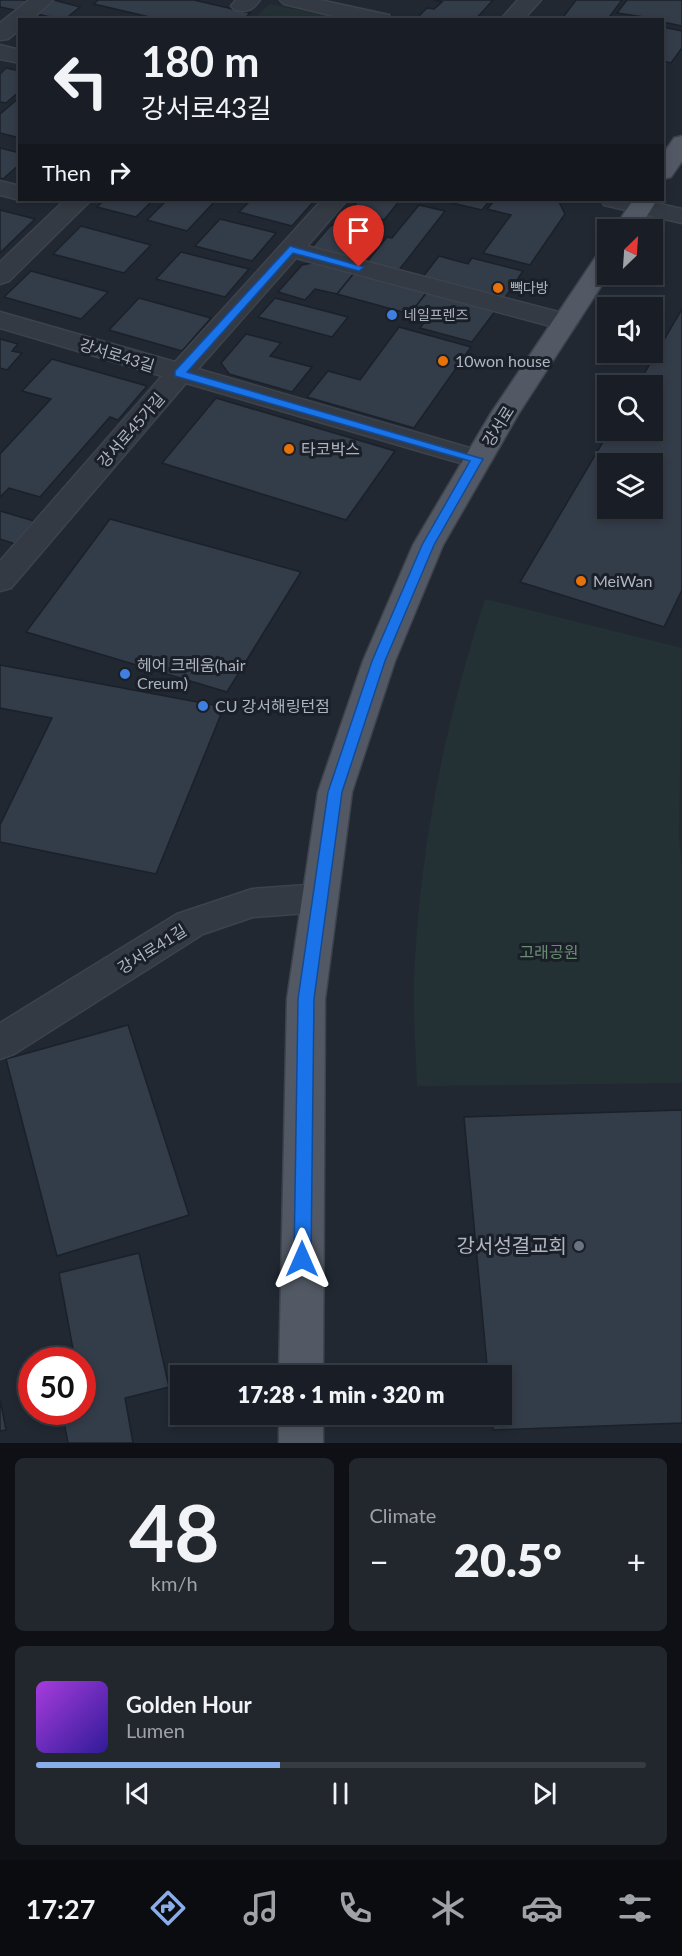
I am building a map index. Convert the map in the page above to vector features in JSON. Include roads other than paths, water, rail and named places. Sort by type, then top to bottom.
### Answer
[{"type":"main road","points":[[664,170],[682,143]]},
{"type":"main road","points":[[632,219],[643,203]]},
{"type":"main road","name":"강서로","points":[[301,1365],[306,999],[335,792],[379,661],[428,545],[477,459],[597,274]]},
{"type":"street","points":[[20,18],[42,0]]},
{"type":"street","points":[[291,0],[373,18]]},
{"type":"street","points":[[512,18],[530,0]]},
{"type":"street","points":[[347,11],[403,10],[397,18]]},
{"type":"street","points":[[0,34],[18,19]]},
{"type":"street","points":[[0,188],[18,192]]},
{"type":"street","points":[[54,201],[76,203]]},
{"type":"street","name":"강서로45가길","points":[[0,581],[179,374],[334,201]]},
{"type":"street","points":[[623,201],[643,203],[682,216]]},
{"type":"street","points":[[0,276],[76,203]]},
{"type":"street","points":[[290,249],[565,322]]},
{"type":"street","name":"강서로43길","points":[[0,320],[477,459]]},
{"type":"street","name":"강서로41길","points":[[0,1043],[190,924],[252,903],[320,898]]},
{"type":"place","name":"빽다방","points":[[498,288]]},
{"type":"place","name":"네일프렌즈","points":[[392,315]]},
{"type":"place","name":"10won house","points":[[443,361]]},
{"type":"place","name":"타코박스","points":[[289,449]]},
{"type":"place","name":"MeiWan","points":[[581,581]]},
{"type":"place","name":"헤어 크레움(hair Creum)","points":[[125,674]]},
{"type":"place","name":"CU 강서해링턴점","points":[[203,706]]},
{"type":"place","name":"강서성결교회","points":[[579,1246]]},
{"type":"park label","name":"고래공원","points":[[549,952]]}]
